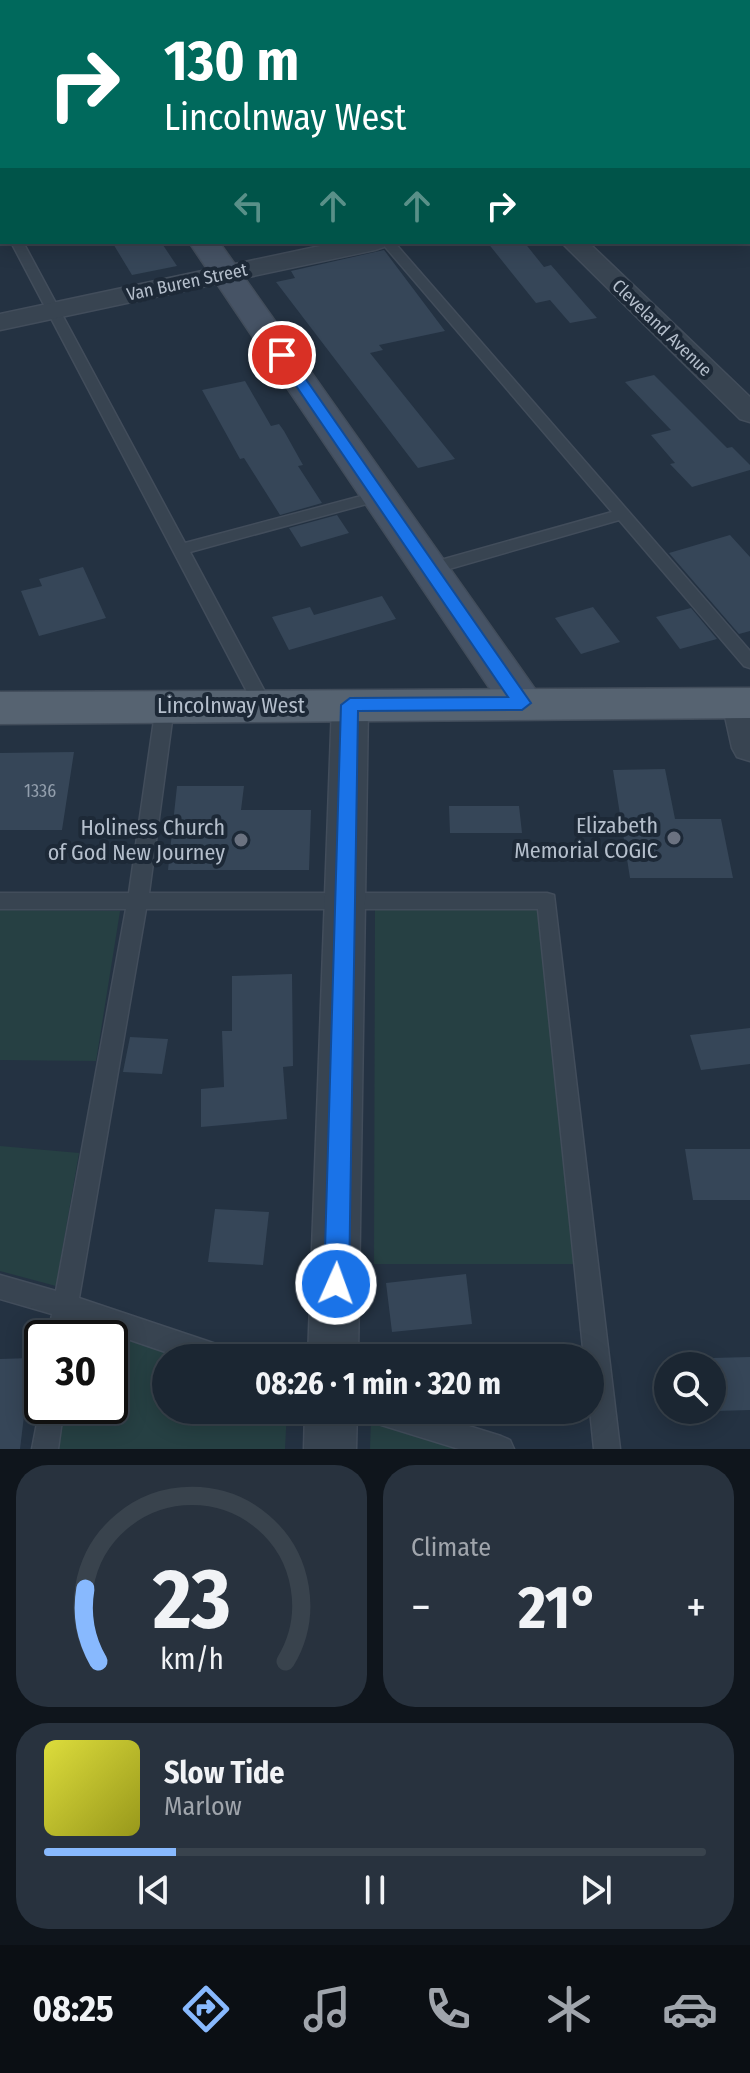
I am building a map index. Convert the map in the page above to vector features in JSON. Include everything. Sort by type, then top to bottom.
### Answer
[{"type":"main road","name":"Lincolnway West","points":[[0,708],[745,703]]},
{"type":"street","points":[[205,244],[522,703]]},
{"type":"street","name":"Van Buren Street","points":[[0,322],[366,244]]},
{"type":"street","name":"Cleveland Avenue","points":[[576,244],[750,413]]},
{"type":"street","points":[[745,703],[750,748]]},
{"type":"street","points":[[333,1344],[350,705]]},
{"type":"street","points":[[330,1449],[331,1424]]},
{"type":"lane","points":[[18,244],[263,705]]},
{"type":"lane","points":[[389,244],[750,662]]},
{"type":"lane","points":[[182,549],[380,496]]},
{"type":"lane","points":[[429,569],[622,514]]},
{"type":"lane","points":[[62,1320],[138,899],[165,706]]},
{"type":"lane","points":[[0,901],[547,901],[607,1449]]},
{"type":"lane","points":[[0,1287],[178,1344]]},
{"type":"lane","points":[[45,1449],[48,1424]]},
{"type":"lane","points":[[420,1424],[501,1449]]},
{"type":"green space","points":[[375,908],[539,909],[576,1264],[374,1264]]},
{"type":"green space","points":[[0,910],[120,911],[96,1061],[0,1060]]},
{"type":"green space","points":[[0,1146],[79,1153],[56,1286],[0,1271]]},
{"type":"green space","points":[[128,1337],[152,1345],[152,1424],[286,1424],[285,1449],[56,1449],[59,1424],[128,1424]]},
{"type":"green space","points":[[371,1424],[383,1424],[460,1449],[370,1449]]},
{"type":"building","points":[[113,244],[162,244],[177,266],[132,275]]},
{"type":"building","points":[[489,244],[526,244],[544,267],[551,265],[597,318],[570,323],[550,300],[536,303]]},
{"type":"building","points":[[384,250],[445,331],[379,345],[383,350],[370,353],[455,459],[418,468],[276,282],[295,278],[291,271]]},
{"type":"building","points":[[654,375],[727,448],[732,447],[750,465],[750,470],[692,487],[670,464],[675,463],[651,435],[671,430],[625,382]]},
{"type":"building","points":[[245,381],[271,426],[279,424],[284,431],[303,465],[298,466],[322,503],[280,515],[244,458],[240,459],[202,390]]},
{"type":"building","points":[[337,515],[349,533],[301,547],[289,528]]},
{"type":"building","points":[[730,535],[750,557],[750,631],[739,634],[669,553]]},
{"type":"building","points":[[83,567],[106,618],[39,636],[21,591],[42,586],[39,579]]},
{"type":"building","points":[[382,596],[396,619],[289,650],[272,617],[310,607],[314,615]]},
{"type":"building","points":[[593,607],[620,642],[581,654],[555,618]]},
{"type":"building","points":[[691,608],[717,639],[680,649],[656,617]]},
{"type":"building","points":[[74,752],[62,830],[0,830],[0,753]]},
{"type":"building","name":"Elizabeth Memorial COGIC","points":[[665,769],[675,819],[721,819],[733,878],[630,878],[613,770]]},
{"type":"building","name":"Holiness Church of God New Journey","points":[[177,786],[244,786],[241,810],[311,810],[309,870],[168,870]]},
{"type":"building","points":[[449,806],[519,806],[522,833],[450,833]]},
{"type":"building","points":[[292,974],[293,1066],[283,1067],[287,1119],[201,1127],[201,1089],[224,1087],[222,1031],[232,1031],[232,976]]},
{"type":"building","points":[[750,1028],[750,1064],[701,1070],[690,1035]]},
{"type":"building","points":[[130,1037],[168,1039],[162,1074],[123,1072]]},
{"type":"building","points":[[685,1149],[750,1149],[750,1200],[693,1200]]},
{"type":"building","points":[[215,1209],[269,1212],[263,1265],[208,1262]]},
{"type":"building","points":[[466,1274],[472,1324],[392,1332],[386,1283]]},
{"type":"building","points":[[750,1357],[750,1410],[726,1411],[726,1358]]},
{"type":"building","points":[[24,1358],[24,1416],[20,1449],[0,1449],[0,1359]]},
{"type":"place","name":"Elizabeth Memorial COGIC","points":[[674,838]]},
{"type":"place","name":"Holiness Church of God New Journey","points":[[241,840]]},
{"type":"route","points":[[282,355],[522,703],[350,705],[336,1284]]}]
